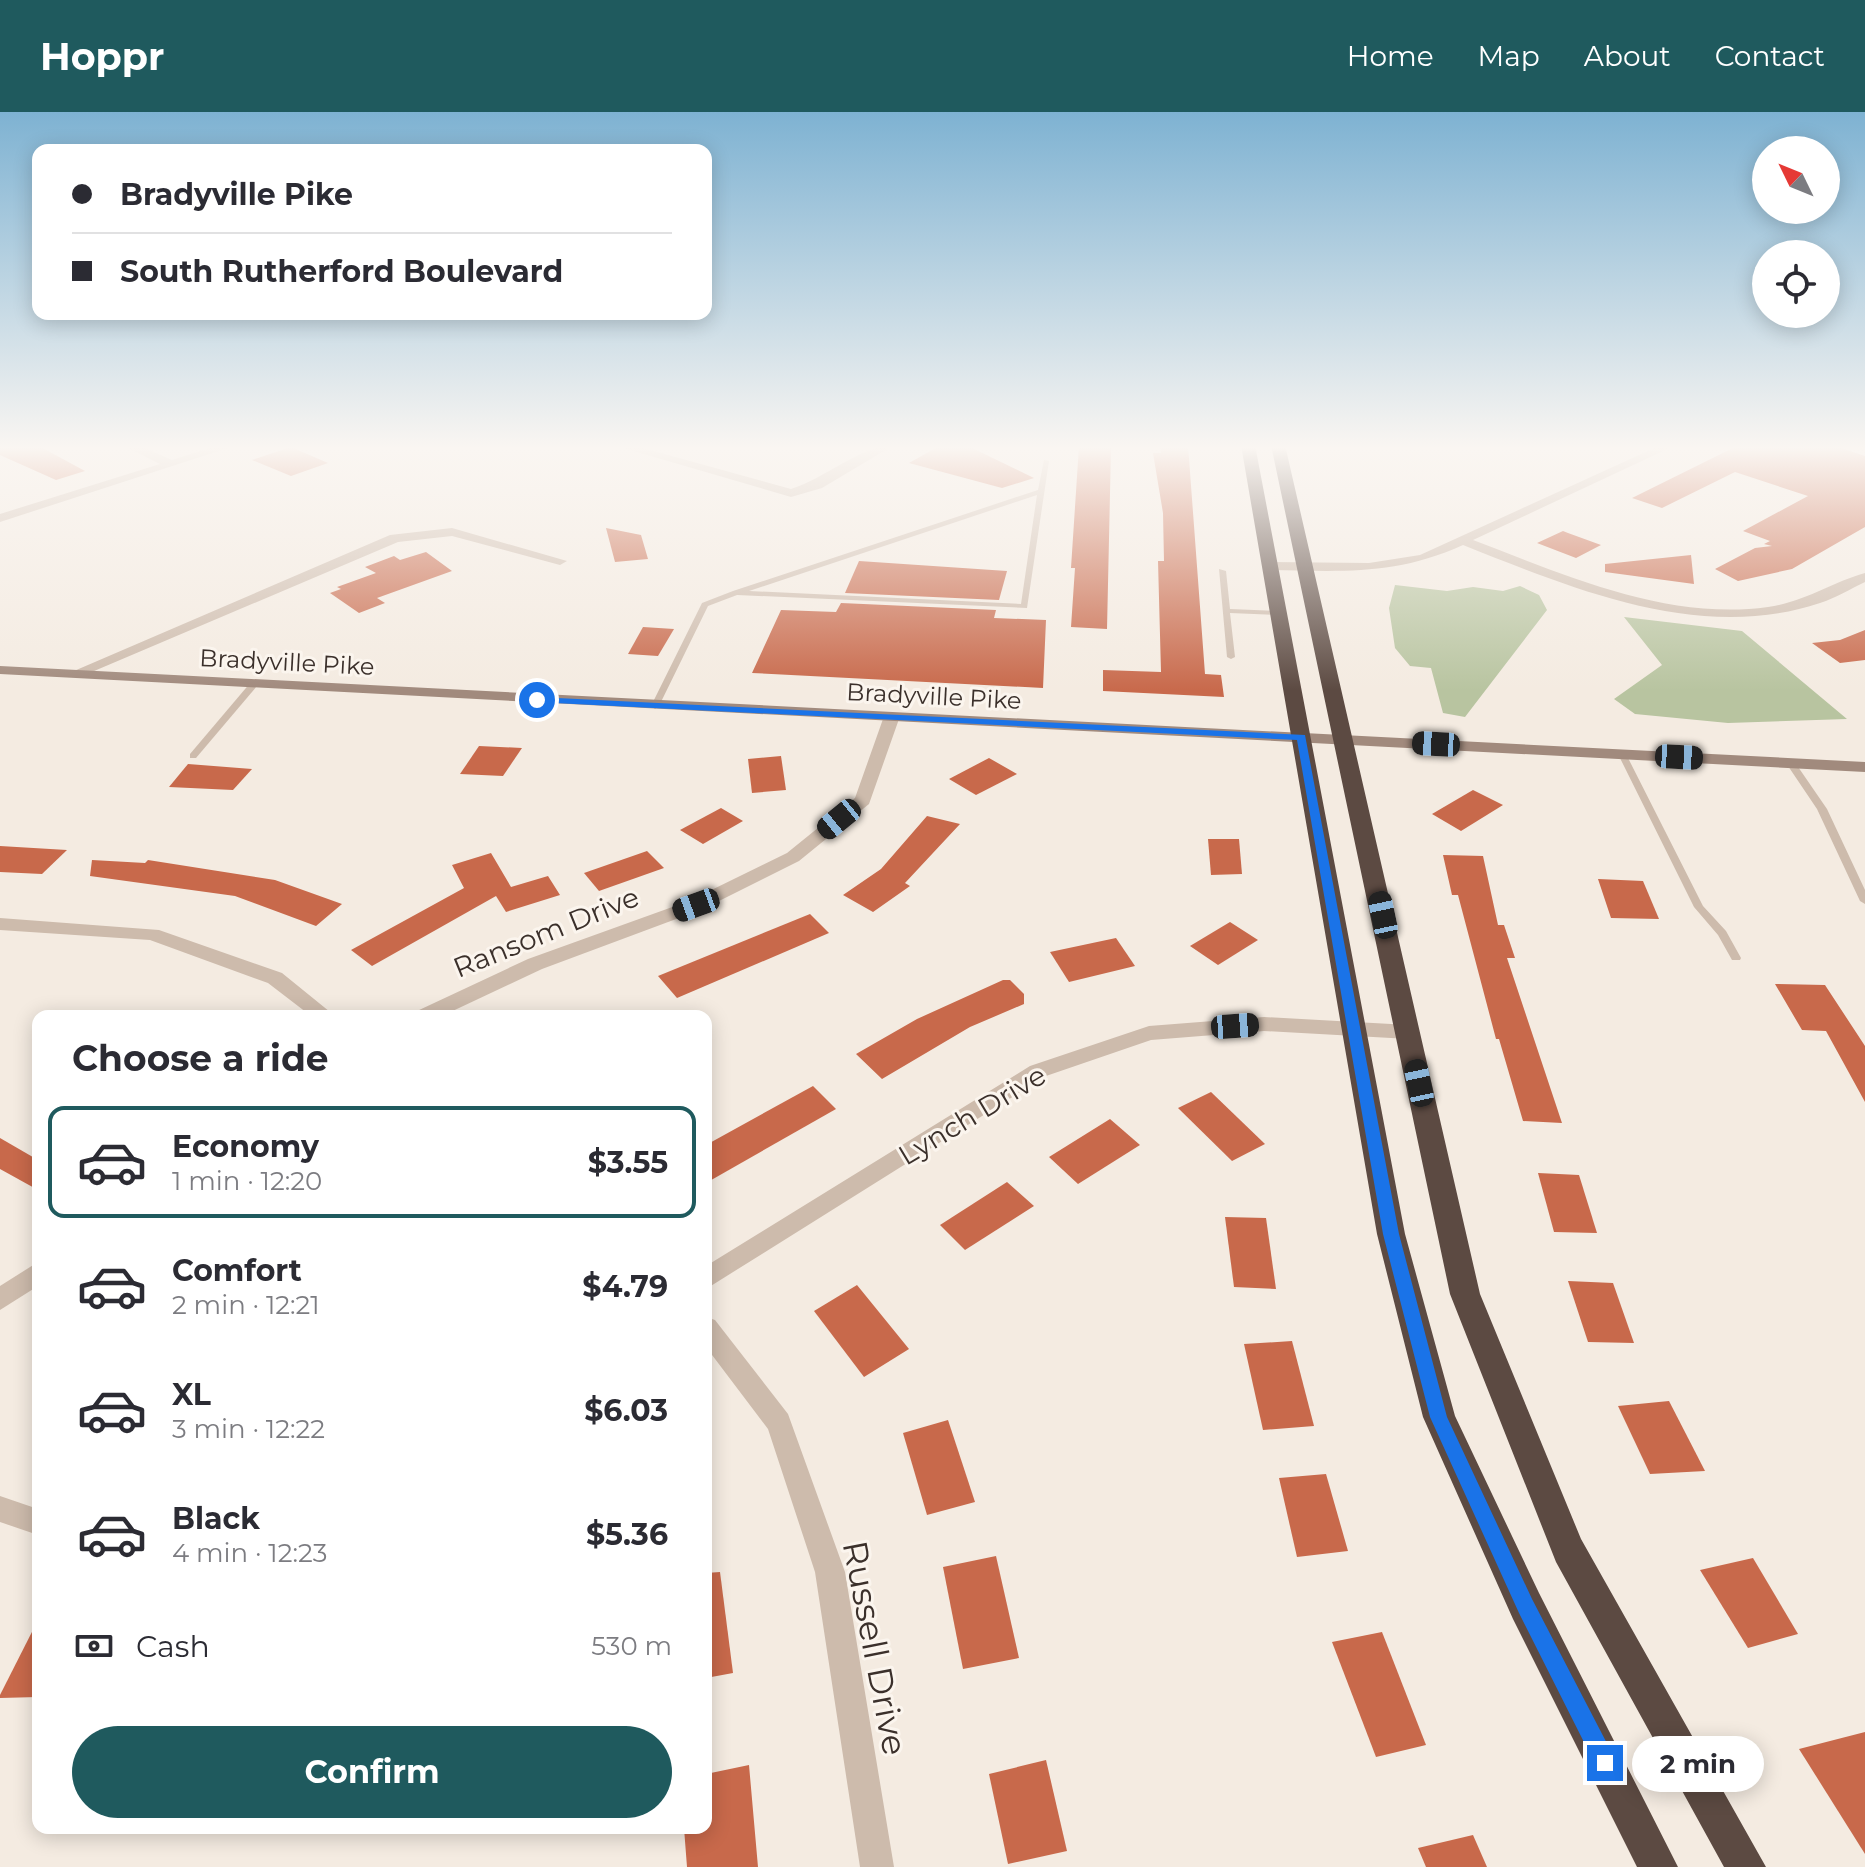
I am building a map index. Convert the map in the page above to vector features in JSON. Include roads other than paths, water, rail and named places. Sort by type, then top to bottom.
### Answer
[{"type":"highway","points":[[1262,527],[1391,1234],[1439,1417],[1526,1606],[1658,1867]]},
{"type":"highway","points":[[1296,527],[1465,1294],[1568,1550],[1746,1867]]},
{"type":"main road","name":"Bradyville Pike","points":[[0,670],[891,719],[1865,767]]},
{"type":"street","points":[[1269,566],[1369,567],[1423,558],[1495,527]]},
{"type":"street","points":[[75,674],[395,538],[452,532],[560,561]]},
{"type":"street","points":[[1465,541],[1592,590],[1683,611],[1777,612],[1835,595],[1865,577]]},
{"type":"street","name":"Ransom Drive","points":[[437,1010],[535,964],[696,905],[793,857],[863,800],[891,719]]},
{"type":"street","points":[[0,924],[152,934],[275,978],[317,1010]]},
{"type":"street","name":"Lynch Drive","points":[[712,1275],[1038,1071],[1149,1033],[1264,1024],[1409,1032]]},
{"type":"street","points":[[0,1300],[32,1276]]},
{"type":"street","name":"Russell Drive","points":[[712,1336],[779,1423],[830,1572],[877,1867]]},
{"type":"street","points":[[0,1509],[32,1520]]},
{"type":"lane","points":[[655,706],[705,605],[934,527]]},
{"type":"lane","points":[[736,593],[1024,606],[1036,527]]},
{"type":"lane","points":[[1222,571],[1231,657]]},
{"type":"lane","points":[[1227,611],[1278,613]]},
{"type":"lane","points":[[193,756],[254,684]]},
{"type":"lane","points":[[1622,754],[1699,907],[1722,933],[1736,958]]},
{"type":"lane","points":[[1791,763],[1822,809],[1865,901]]}]
